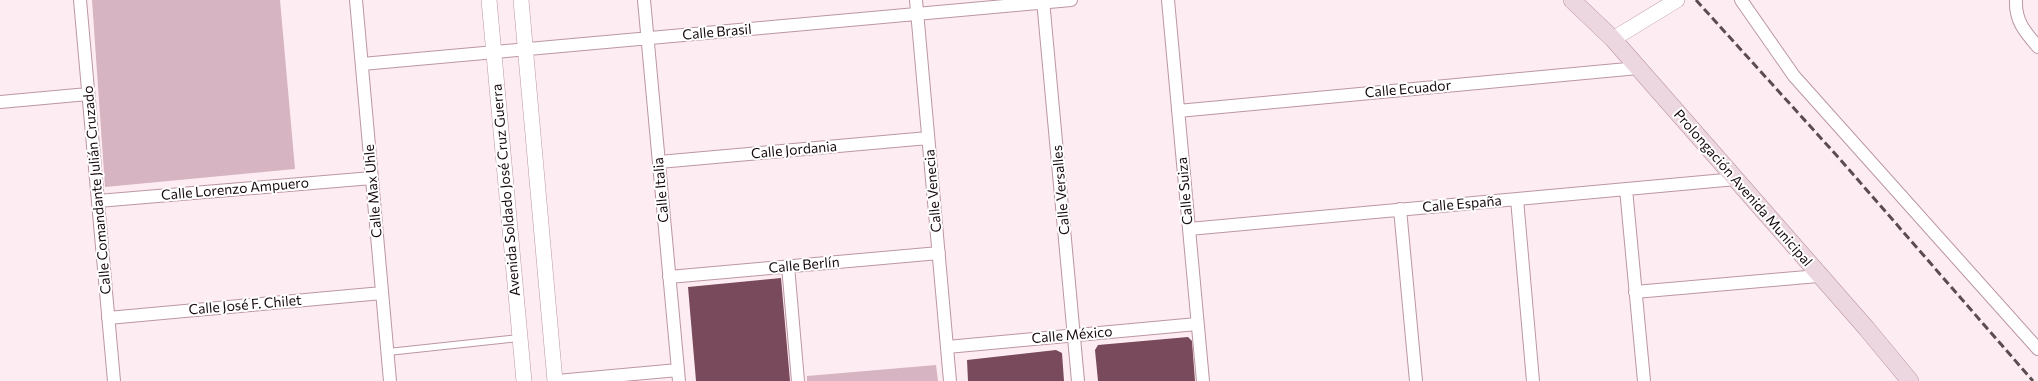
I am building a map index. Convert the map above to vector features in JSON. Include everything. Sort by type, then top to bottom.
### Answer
[{"type":"main road","name":"Prolongación Avenida Municipal","points":[[1572,0],[1613,39],[1736,179],[1818,276],[1867,329],[1910,381]]},
{"type":"street","name":"Calle Comandante Julián Cruzado","points":[[80,0],[114,381]]},
{"type":"street","name":"Calle Max Uhle","points":[[356,0],[390,381]]},
{"type":"street","name":"Avenida Soldado José Cruz Guerra","points":[[489,0],[524,381]]},
{"type":"street","points":[[521,0],[556,381],[678,375]]},
{"type":"street","name":"Calle Italia","points":[[644,0],[678,375]]},
{"type":"street","name":"Calle Venecia","points":[[916,0],[950,381]]},
{"type":"street","name":"Calle Brasil","points":[[362,64],[917,14],[1043,1],[1072,0]]},
{"type":"street","name":"Calle Suiza","points":[[1168,0],[1202,381]]},
{"type":"street","points":[[1613,39],[1677,0]]},
{"type":"street","points":[[1741,0],[1794,76],[2038,350]]},
{"type":"street","points":[[2016,0],[2015,12],[2018,19],[2024,31],[2038,47]]},
{"type":"street","name":"Calle Versalles","points":[[1043,1],[1078,381]]},
{"type":"street","name":"Calle Ecuador","points":[[1178,111],[1638,68]]},
{"type":"street","points":[[0,102],[88,94]]},
{"type":"street","name":"Calle Jordania","points":[[659,162],[928,138]]},
{"type":"street","name":"Calle Lorenzo Ampuero","points":[[98,201],[372,178]]},
{"type":"street","name":"Calle España","points":[[1189,229],[1736,179]]},
{"type":"street","points":[[1626,189],[1644,381]]},
{"type":"street","points":[[1517,199],[1533,381]]},
{"type":"street","points":[[1400,209],[1416,381]]},
{"type":"street","name":"Calle Berlín","points":[[669,277],[939,253]]},
{"type":"street","points":[[788,266],[798,381]]},
{"type":"street","points":[[1636,292],[1818,276]]},
{"type":"street","name":"Calle José F. Chilet","points":[[108,318],[382,293]]},
{"type":"street","name":"Calle México","points":[[947,347],[1197,324]]},
{"type":"lane","points":[[388,352],[520,338]]},
{"type":"shaded area","points":[[92,0],[280,0],[295,169],[105,187]]},
{"type":"shaded area","points":[[936,365],[938,381],[807,381],[807,376]]},
{"type":"building","points":[[781,278],[790,381],[696,381],[688,287]]},
{"type":"building","points":[[1188,337],[1192,341],[1195,381],[1098,381],[1095,350],[1098,345]]},
{"type":"building","points":[[1056,350],[1062,353],[1064,381],[968,381],[967,360]]},
{"type":"railway","points":[[1696,0],[1838,157],[2033,381]]}]
